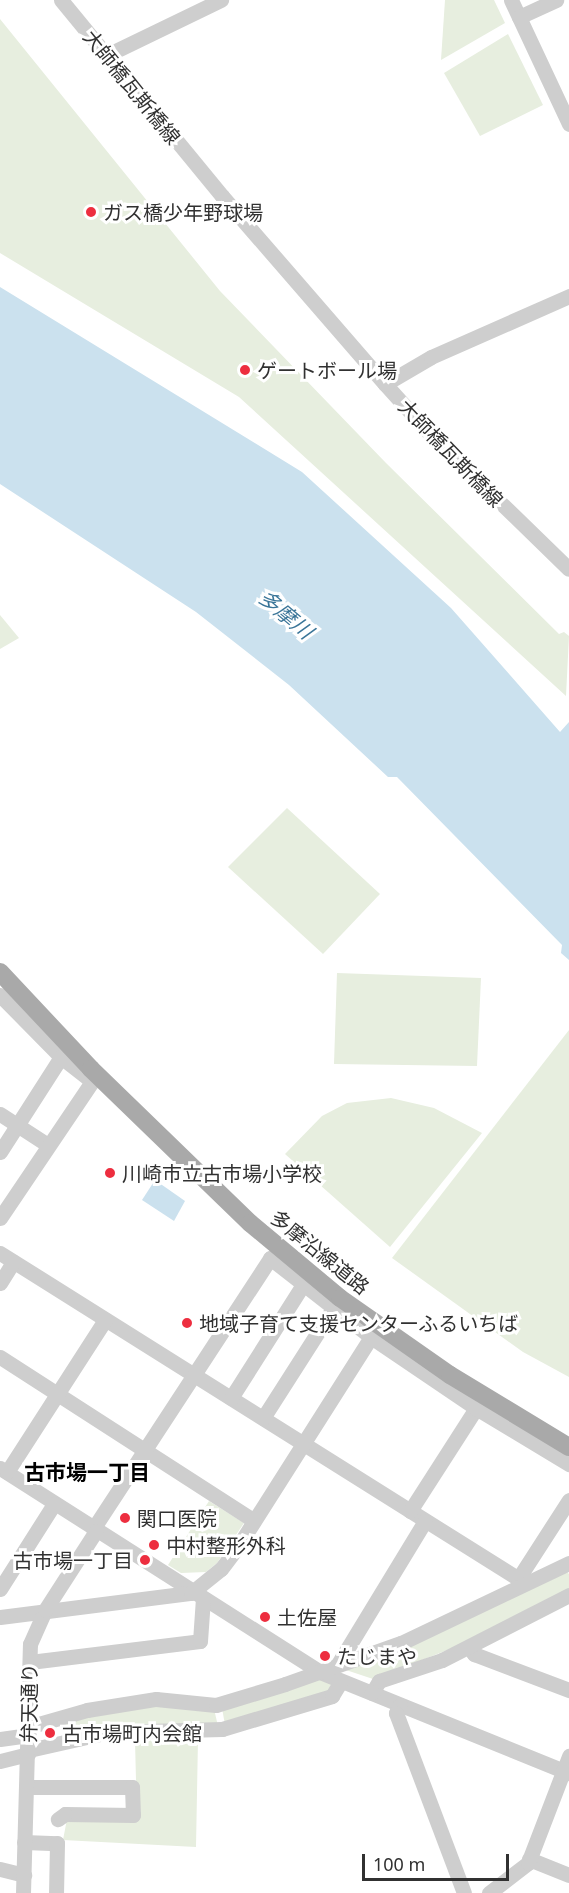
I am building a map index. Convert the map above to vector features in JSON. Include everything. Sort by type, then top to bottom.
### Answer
[{"type":"main road","name":"多摩沿線道路","points":[[0,972],[95,1078],[250,1223],[340,1298],[450,1375],[569,1447]]},
{"type":"street","name":"大師橋瓦斯橋線","points":[[61,0],[105,56],[385,384],[447,452],[569,569]]},
{"type":"street","points":[[105,56],[221,0]]},
{"type":"street","points":[[511,0],[569,124]]},
{"type":"street","points":[[519,17],[556,0]]},
{"type":"street","points":[[385,384],[431,357],[569,296]]},
{"type":"street","points":[[0,995],[61,1057],[95,1078],[0,1218]]},
{"type":"street","points":[[0,1152],[61,1057]]},
{"type":"street","points":[[0,1114],[48,1145]]},
{"type":"street","points":[[0,1283],[7,1258],[521,1581]]},
{"type":"street","name":"弁天通り","points":[[23,1893],[28,1787],[30,1644],[45,1610],[144,1451],[270,1258],[304,1283]]},
{"type":"street","points":[[231,1398],[304,1283],[371,1337],[476,1408],[569,1464]]},
{"type":"street","points":[[262,1418],[334,1307]]},
{"type":"street","points":[[105,1320],[57,1394],[3,1470],[320,1672],[400,1705],[567,1766],[529,1859],[489,1893]]},
{"type":"street","points":[[0,1617],[45,1610],[197,1595],[221,1569],[254,1521],[371,1337]]},
{"type":"street","points":[[0,1357],[254,1521]]},
{"type":"street","points":[[410,1511],[476,1408]]},
{"type":"street","points":[[521,1581],[569,1500]]},
{"type":"street","points":[[0,1589],[54,1504]]},
{"type":"street","points":[[338,1664],[425,1521]]},
{"type":"street","points":[[0,1761],[28,1741],[87,1710],[156,1699],[216,1705],[320,1672],[401,1643],[521,1581],[569,1563]]},
{"type":"street","points":[[30,1662],[200,1641],[197,1595]]},
{"type":"street","points":[[372,1693],[379,1681],[442,1660],[569,1595]]},
{"type":"street","points":[[469,1647],[474,1654],[569,1690]]},
{"type":"street","points":[[0,1739],[28,1741],[109,1732],[222,1728],[332,1696],[340,1681]]},
{"type":"street","points":[[216,1705],[222,1728]]},
{"type":"street","points":[[400,1705],[396,1713],[464,1893]]},
{"type":"street","points":[[28,1787],[132,1787],[133,1815],[65,1814],[58,1819]]},
{"type":"street","points":[[24,1842],[57,1843],[56,1893]]},
{"type":"street","points":[[529,1859],[569,1875]]},
{"type":"street","points":[[0,1869],[24,1875]]},
{"type":"green space","points":[[445,0],[494,0],[505,23],[441,60]]},
{"type":"green space","points":[[0,19],[220,291],[386,463],[559,634],[564,632],[569,636],[566,696],[239,397],[0,253]]},
{"type":"green space","points":[[508,34],[543,105],[480,136],[444,73]]},
{"type":"green space","points":[[0,615],[19,638],[0,649]]},
{"type":"green space","points":[[287,808],[380,894],[323,954],[228,867]]},
{"type":"green space","points":[[337,973],[481,978],[477,1066],[334,1064]]},
{"type":"green space","points":[[569,1030],[569,1377],[523,1352],[392,1258]]},
{"type":"green space","points":[[391,1098],[434,1108],[482,1133],[390,1247],[285,1154],[322,1116],[347,1103]]},
{"type":"green space","points":[[209,1501],[244,1523],[217,1563],[206,1572],[181,1573],[168,1565]]},
{"type":"green space","points":[[564,1569],[569,1574],[569,1590],[463,1644],[373,1679],[343,1669]]},
{"type":"green space","points":[[313,1677],[331,1683],[330,1693],[225,1725],[222,1708]]},
{"type":"green space","points":[[156,1702],[214,1709],[218,1726],[66,1735],[61,1721]]},
{"type":"green space","points":[[198,1739],[196,1847],[63,1840],[67,1819],[137,1820],[135,1741]]},
{"type":"water","name":"多摩川","points":[[0,287],[302,472],[451,608],[560,732],[569,722],[569,960],[561,953],[562,945],[397,777],[388,777],[289,685],[196,612],[0,484]]},
{"type":"water","points":[[155,1180],[185,1201],[174,1221],[142,1200]]},
{"type":"place","name":"ガス橋少年野球場","points":[[91,212]]},
{"type":"place","name":"ゲートボール場","points":[[245,370]]},
{"type":"place","name":"川崎市立古市場小学校","points":[[110,1173]]},
{"type":"place","name":"地域子育て支援センターふるいちば","points":[[187,1323]]},
{"type":"place","name":"関口医院","points":[[125,1518]]},
{"type":"place","name":"中村整形外科","points":[[154,1545]]},
{"type":"place","name":"古市場一丁目","points":[[145,1560]]},
{"type":"place","name":"土佐屋","points":[[265,1617]]},
{"type":"place","name":"たじまや","points":[[325,1656]]},
{"type":"place","name":"古市場町内会館","points":[[50,1733]]},
{"type":"district","name":"古市場一丁目","points":[[87,1472]]}]
